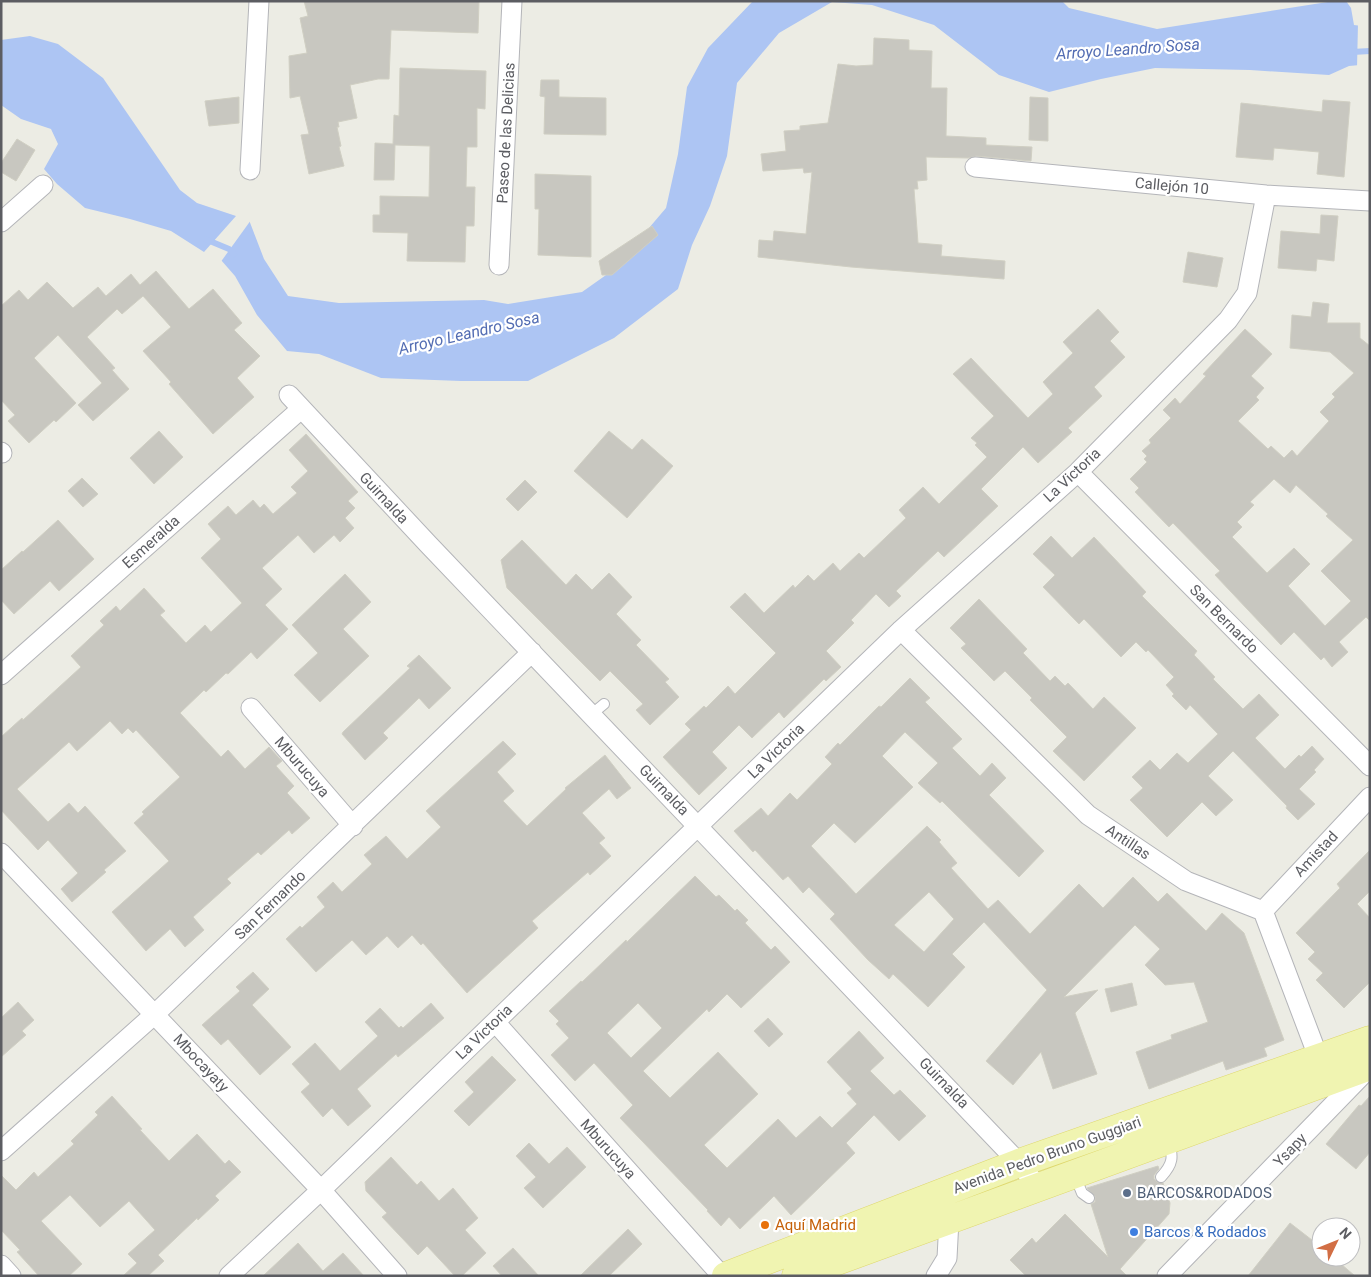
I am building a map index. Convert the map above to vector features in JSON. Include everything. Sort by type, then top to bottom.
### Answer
[{"type":"main road","name":"Avenida Pedro Bruno Guggiari","points":[[726,1276],[1019,1163],[1370,1040]]},
{"type":"main road","name":"Avenida Pedro Bruno Guggiari","points":[[796,1276],[1370,1067]]},
{"type":"street","points":[[250,170],[259,1]]},
{"type":"street","name":"Paseo de las Delicias","points":[[500,265],[512,1]]},
{"type":"street","name":"Callejón 10","points":[[975,167],[1266,195],[1370,201]]},
{"type":"street","points":[[1,222],[43,185]]},
{"type":"street","name":"La Victoria","points":[[229,1276],[321,1190],[901,630],[1078,472],[1228,320],[1247,293],[1266,195]]},
{"type":"street","name":"Guirnalda","points":[[295,402],[532,652],[598,709],[698,826],[1019,1163],[1038,1187]]},
{"type":"street","name":"Esmeralda","points":[[1,675],[295,402]]},
{"type":"street","name":"San Bernardo","points":[[1078,472],[1370,766]]},
{"type":"street","name":"Antillas","points":[[901,630],[1088,815],[1186,881],[1263,911]]},
{"type":"street","name":"San Fernando","points":[[1,1150],[155,1014],[353,826],[532,652]]},
{"type":"street","name":"Mburucuya","points":[[251,708],[353,826]]},
{"type":"street","name":"Amistad","points":[[1263,911],[1370,797]]},
{"type":"street","name":"Mbocayaty","points":[[1,853],[321,1190],[397,1276]]},
{"type":"street","points":[[1263,911],[1319,1059]]},
{"type":"street","name":"Mburucuya","points":[[494,1022],[722,1276]]},
{"type":"street","name":"Ysapy","points":[[1168,1276],[1370,1067]]},
{"type":"street","points":[[936,1276],[947,1258],[949,1220]]},
{"type":"street","points":[[1,1265],[11,1276]]},
{"type":"lane","points":[[1161,1177],[1170,1168],[1173,1153],[1168,1140]]},
{"type":"lane","points":[[1074,1175],[1082,1193],[1089,1198]]},
{"type":"water","points":[[753,1],[1062,1],[1069,8],[1157,29],[1334,1],[1346,1],[1351,8],[1354,25],[1362,26],[1360,65],[1349,66],[1329,75],[1250,70],[1155,68],[1049,92],[999,75],[934,25],[872,5],[832,2],[779,33],[737,83],[727,156],[710,206],[692,245],[678,289],[614,338],[528,381],[381,378],[319,354],[287,351],[257,315],[235,276],[221,260],[249,220],[264,259],[288,296],[339,303],[484,300],[508,304],[582,292],[633,256],[643,235],[666,208],[678,154],[687,87],[708,48]]},
{"type":"water","points":[[30,36],[58,44],[103,78],[180,190],[197,203],[236,216],[204,252],[171,231],[85,208],[57,184],[44,169],[58,144],[51,129],[21,119],[1,105],[1,40]]},
{"type":"pier","points":[[1358,23],[1363,23],[1364,26],[1363,66],[1361,68],[1357,68]]},
{"type":"pier","points":[[249,218],[251,220],[220,263],[218,259]]},
{"type":"building","points":[[304,1],[479,1],[478,33],[391,30],[389,79],[378,79],[350,85],[357,118],[338,122],[339,127],[337,127],[341,146],[339,147],[344,166],[309,174],[301,135],[309,134],[300,96],[290,98],[289,56],[307,53],[300,18],[308,16]]},
{"type":"building","points":[[874,38],[909,40],[909,50],[932,51],[931,88],[947,88],[946,136],[986,138],[986,145],[1032,147],[1031,161],[976,156],[968,158],[926,157],[927,180],[917,181],[918,189],[914,189],[918,243],[942,245],[941,256],[1005,261],[1004,279],[851,267],[758,257],[759,240],[773,241],[774,231],[806,234],[812,172],[804,173],[803,168],[763,171],[761,154],[786,151],[784,131],[800,130],[800,126],[828,123],[838,64],[873,65]]},
{"type":"building","points":[[400,68],[486,71],[485,109],[477,108],[477,147],[467,147],[466,187],[475,187],[474,226],[466,226],[465,262],[407,261],[408,233],[373,232],[373,215],[380,215],[380,196],[429,197],[430,146],[395,145],[394,180],[374,180],[375,143],[393,144],[394,115],[399,116]]},
{"type":"building","points":[[541,80],[559,80],[559,97],[606,98],[606,135],[544,134],[545,97],[540,96]]},
{"type":"building","points":[[239,97],[239,123],[209,126],[205,101]]},
{"type":"building","points":[[1030,97],[1048,98],[1048,141],[1029,140]]},
{"type":"building","points":[[1323,100],[1350,102],[1344,177],[1317,174],[1319,152],[1274,148],[1273,160],[1236,157],[1241,103],[1322,112]]},
{"type":"building","points":[[17,139],[35,150],[16,181],[1,172],[1,163]]},
{"type":"building","points":[[535,174],[591,176],[591,257],[538,255],[539,209],[535,209]]},
{"type":"building","points":[[1321,215],[1338,216],[1334,261],[1317,259],[1316,271],[1278,268],[1281,231],[1320,234]]},
{"type":"building","points":[[652,226],[658,235],[612,275],[602,275],[599,261]]},
{"type":"building","points":[[1188,252],[1223,258],[1217,287],[1183,282]]},
{"type":"building","points":[[156,271],[189,309],[213,289],[242,323],[234,330],[260,356],[237,378],[254,397],[213,434],[143,351],[171,327],[143,296],[122,314],[117,309],[87,337],[115,368],[112,370],[129,389],[93,421],[78,405],[102,383],[58,335],[34,358],[76,403],[56,422],[54,420],[29,443],[8,421],[15,415],[1,400],[1,306],[19,290],[28,300],[47,282],[73,308],[98,287],[106,296],[131,274],[140,285]]},
{"type":"building","points":[[1313,302],[1329,304],[1327,323],[1360,323],[1360,338],[1370,346],[1370,621],[1366,617],[1339,642],[1348,652],[1332,667],[1324,657],[1321,660],[1294,632],[1281,645],[1215,575],[1220,571],[1173,523],[1169,527],[1135,492],[1139,488],[1130,479],[1147,462],[1144,459],[1147,456],[1142,451],[1151,443],[1149,440],[1171,418],[1163,410],[1175,398],[1180,404],[1206,376],[1203,374],[1245,329],[1272,354],[1251,376],[1264,388],[1256,397],[1259,400],[1238,421],[1268,449],[1271,446],[1284,458],[1292,450],[1297,456],[1329,421],[1320,412],[1335,397],[1332,394],[1354,373],[1330,352],[1290,348],[1292,315],[1311,317]],"holes":[[[1274,479],[1290,493],[1296,485],[1353,540],[1321,571],[1351,601],[1325,626],[1288,586],[1310,564],[1294,548],[1267,573],[1232,537],[1242,527],[1237,522],[1254,505],[1250,502]]]},
{"type":"building","points":[[1098,309],[1119,332],[1110,341],[1125,357],[1094,387],[1102,396],[1068,428],[1072,432],[1038,463],[1023,447],[981,489],[998,506],[944,557],[938,551],[896,591],[901,596],[889,607],[876,594],[851,620],[854,623],[826,651],[841,667],[826,681],[824,679],[784,718],[779,712],[752,738],[739,725],[712,752],[727,768],[699,795],[663,757],[691,730],[685,724],[704,706],[706,708],[728,686],[735,694],[776,653],[730,607],[745,593],[764,613],[793,585],[795,588],[808,575],[814,581],[833,563],[840,571],[859,553],[864,558],[906,518],[899,510],[923,487],[939,504],[987,457],[971,438],[994,416],[953,374],[971,358],[1028,418],[1053,394],[1043,382],[1073,353],[1063,342]]},
{"type":"building","points":[[159,431],[183,457],[154,484],[130,458]]},
{"type":"building","points":[[609,431],[632,450],[642,439],[673,466],[627,518],[574,471]]},
{"type":"building","points":[[306,434],[358,492],[348,501],[355,508],[345,518],[354,528],[340,542],[334,535],[314,553],[298,535],[262,568],[282,589],[265,605],[288,629],[257,659],[251,652],[206,692],[204,690],[180,713],[221,757],[228,750],[245,769],[269,747],[282,761],[276,766],[294,786],[287,793],[310,818],[292,834],[289,830],[261,855],[258,852],[227,879],[231,883],[193,917],[204,930],[185,947],[170,929],[146,951],[112,912],[169,861],[134,823],[144,814],[142,812],[180,777],[136,730],[133,733],[128,728],[122,734],[110,721],[77,751],[69,742],[17,789],[48,822],[69,803],[78,813],[85,806],[126,851],[104,870],[106,872],[72,902],[61,889],[78,873],[48,840],[38,850],[1,810],[1,737],[22,718],[23,720],[81,667],[71,656],[104,625],[100,621],[116,606],[120,611],[144,588],[165,611],[160,615],[186,643],[205,625],[211,632],[242,603],[201,558],[221,539],[208,524],[228,506],[236,515],[253,500],[260,508],[264,504],[273,514],[297,493],[291,487],[308,471],[289,450]]},
{"type":"building","points":[[82,478],[98,494],[83,507],[68,491]]},
{"type":"building","points":[[525,480],[537,492],[518,511],[506,499]]},
{"type":"building","points":[[58,520],[94,559],[59,591],[50,581],[14,614],[1,600],[1,570]]},
{"type":"building","points":[[1051,536],[1072,558],[1094,537],[1146,592],[1142,596],[1197,651],[1194,655],[1215,677],[1213,679],[1243,709],[1259,694],[1279,715],[1255,738],[1285,769],[1299,755],[1301,757],[1312,746],[1324,759],[1314,770],[1316,772],[1299,789],[1315,804],[1298,820],[1286,808],[1287,806],[1233,751],[1208,776],[1233,800],[1216,816],[1202,802],[1167,837],[1130,800],[1143,788],[1132,777],[1150,760],[1160,770],[1177,753],[1188,763],[1218,734],[1190,705],[1186,710],[1172,696],[1174,694],[1166,685],[1174,677],[1148,650],[1146,652],[1136,642],[1121,657],[1084,619],[1079,624],[1043,587],[1055,575],[1033,554]]},
{"type":"building","points":[[522,540],[566,585],[576,574],[592,590],[609,573],[632,597],[616,614],[641,640],[636,645],[669,679],[665,682],[679,697],[650,725],[636,710],[643,704],[610,671],[600,681],[507,588],[501,560]]},
{"type":"building","points":[[345,574],[371,602],[343,629],[369,656],[320,702],[294,675],[318,653],[292,625]]},
{"type":"building","points":[[979,599],[1027,649],[1023,653],[1050,681],[1055,676],[1065,686],[1068,683],[1093,709],[1104,697],[1136,728],[1084,781],[1053,751],[1067,737],[1030,700],[1032,698],[1005,671],[994,681],[961,648],[966,644],[950,628]]},
{"type":"building","points":[[419,655],[451,688],[429,709],[419,698],[383,733],[388,738],[365,760],[342,734],[343,732],[410,668],[407,666]]},
{"type":"building","points":[[910,678],[930,698],[925,702],[962,739],[952,748],[980,776],[992,763],[1006,778],[989,795],[1044,851],[1019,877],[942,801],[940,803],[918,783],[938,763],[905,732],[882,756],[913,787],[855,843],[834,823],[811,846],[856,894],[927,826],[941,840],[939,842],[957,863],[951,868],[988,909],[998,900],[1030,934],[1079,884],[1103,908],[1133,877],[1158,902],[1167,893],[1206,931],[1222,913],[1244,933],[1284,1040],[1264,1048],[1267,1056],[1226,1070],[1223,1061],[1149,1089],[1136,1052],[1172,1039],[1171,1035],[1208,1022],[1194,982],[1165,985],[1145,965],[1160,949],[1135,925],[1064,997],[1098,990],[1075,1013],[1097,1074],[1053,1089],[1041,1052],[1013,1085],[986,1061],[1047,990],[984,922],[952,954],[965,967],[928,1007],[893,974],[889,979],[868,960],[830,919],[835,914],[809,887],[803,893],[788,876],[783,880],[734,831],[761,808],[768,816],[790,793],[797,800],[832,764],[825,757],[838,743],[840,745],[879,706],[881,707]],"holes":[[[929,892],[954,919],[924,952],[894,925]]]},
{"type":"building","points":[[503,741],[516,754],[497,772],[514,791],[503,801],[527,826],[565,788],[605,755],[631,788],[617,799],[609,789],[582,813],[605,838],[599,843],[611,856],[590,875],[588,872],[532,921],[538,928],[467,993],[423,943],[421,945],[412,935],[398,948],[387,936],[366,955],[352,940],[316,972],[286,939],[300,926],[302,928],[325,907],[317,897],[333,882],[342,892],[372,864],[364,855],[386,836],[407,859],[441,827],[426,811]]},
{"type":"building","points":[[1370,850],[1370,891],[1357,904],[1370,918],[1370,982],[1344,1008],[1316,980],[1323,973],[1308,959],[1315,952],[1296,933],[1340,888],[1337,884]]},
{"type":"building","points":[[695,876],[716,897],[719,895],[735,911],[737,909],[748,920],[745,923],[771,950],[775,946],[790,962],[741,1008],[727,994],[709,1012],[707,1009],[643,1071],[670,1098],[718,1052],[758,1094],[704,1145],[727,1168],[778,1119],[796,1138],[820,1116],[832,1128],[857,1104],[847,1093],[852,1089],[827,1062],[859,1031],[884,1058],[870,1071],[894,1095],[900,1090],[926,1116],[899,1141],[874,1115],[846,1143],[855,1153],[791,1215],[774,1196],[740,1229],[729,1217],[721,1226],[620,1118],[633,1105],[594,1063],[575,1081],[551,1055],[569,1038],[556,1024],[559,1021],[549,1011],[626,940],[627,942]],"holes":[[[638,1003],[662,1028],[631,1058],[607,1033]]]},
{"type":"building","points":[[253,972],[269,989],[252,1005],[291,1047],[260,1075],[228,1039],[221,1045],[202,1025],[240,991],[236,987]]},
{"type":"building","points":[[1132,983],[1137,1005],[1111,1012],[1105,989]]},
{"type":"building","points":[[18,1002],[34,1020],[22,1031],[26,1035],[1,1057],[1,1018]]},
{"type":"building","points":[[431,1003],[444,1018],[398,1057],[396,1054],[357,1089],[371,1106],[348,1126],[332,1108],[323,1117],[301,1092],[310,1084],[292,1064],[315,1043],[340,1071],[378,1036],[365,1022],[380,1008],[399,1028],[401,1026],[403,1028]]},
{"type":"building","points":[[768,1018],[783,1034],[769,1047],[754,1031]]},
{"type":"building","points":[[492,1056],[516,1080],[469,1126],[454,1111],[474,1092],[465,1082]]},
{"type":"building","points":[[112,1096],[169,1161],[197,1134],[225,1164],[229,1160],[241,1172],[215,1196],[219,1200],[158,1255],[164,1261],[148,1276],[123,1276],[137,1263],[128,1254],[155,1230],[129,1201],[100,1227],[70,1195],[41,1221],[82,1264],[69,1276],[39,1276],[17,1252],[20,1250],[1,1230],[1,1175],[16,1190],[34,1172],[38,1177],[74,1144],[71,1141],[98,1115],[95,1112]]},
{"type":"building","points":[[1370,1096],[1370,1152],[1356,1169],[1326,1144],[1359,1105],[1361,1106]]},
{"type":"building","points":[[529,1143],[549,1164],[567,1147],[586,1167],[543,1208],[524,1188],[536,1177],[516,1156]]},
{"type":"building","points":[[391,1157],[417,1185],[421,1181],[439,1201],[453,1188],[478,1218],[465,1230],[486,1253],[462,1276],[455,1276],[427,1246],[418,1255],[382,1217],[387,1213],[366,1191],[365,1182]]},
{"type":"building","points":[[1158,1166],[1159,1169],[1154,1175],[1154,1179],[1157,1182],[1163,1183],[1170,1203],[1169,1214],[1120,1269],[1127,1276],[1026,1276],[1010,1260],[1032,1238],[1036,1243],[1065,1214],[1108,1257],[1091,1204],[1095,1202],[1095,1196],[1087,1188]]},
{"type":"building","points":[[1290,1223],[1311,1239],[1311,1267],[1345,1267],[1355,1276],[1248,1276]]},
{"type":"building","points":[[628,1229],[642,1244],[609,1276],[580,1276]]},
{"type":"building","points":[[298,1243],[323,1271],[343,1253],[364,1276],[263,1276]]},
{"type":"building","points":[[513,1248],[539,1276],[502,1276],[493,1266]]},
{"type":"waterway","name":"Arroyo Leandro Sosa","points":[[1352,52],[1370,51]]},
{"type":"waterway","name":"Arroyo Leandro Sosa","points":[[205,239],[229,249],[234,254]]},
{"type":"place","name":"BARCOS&RODADOS","points":[[1127,1193]]},
{"type":"place","name":"Aquí Madrid","points":[[765,1225]]},
{"type":"place","name":"Barcos & Rodados","points":[[1134,1232]]}]
